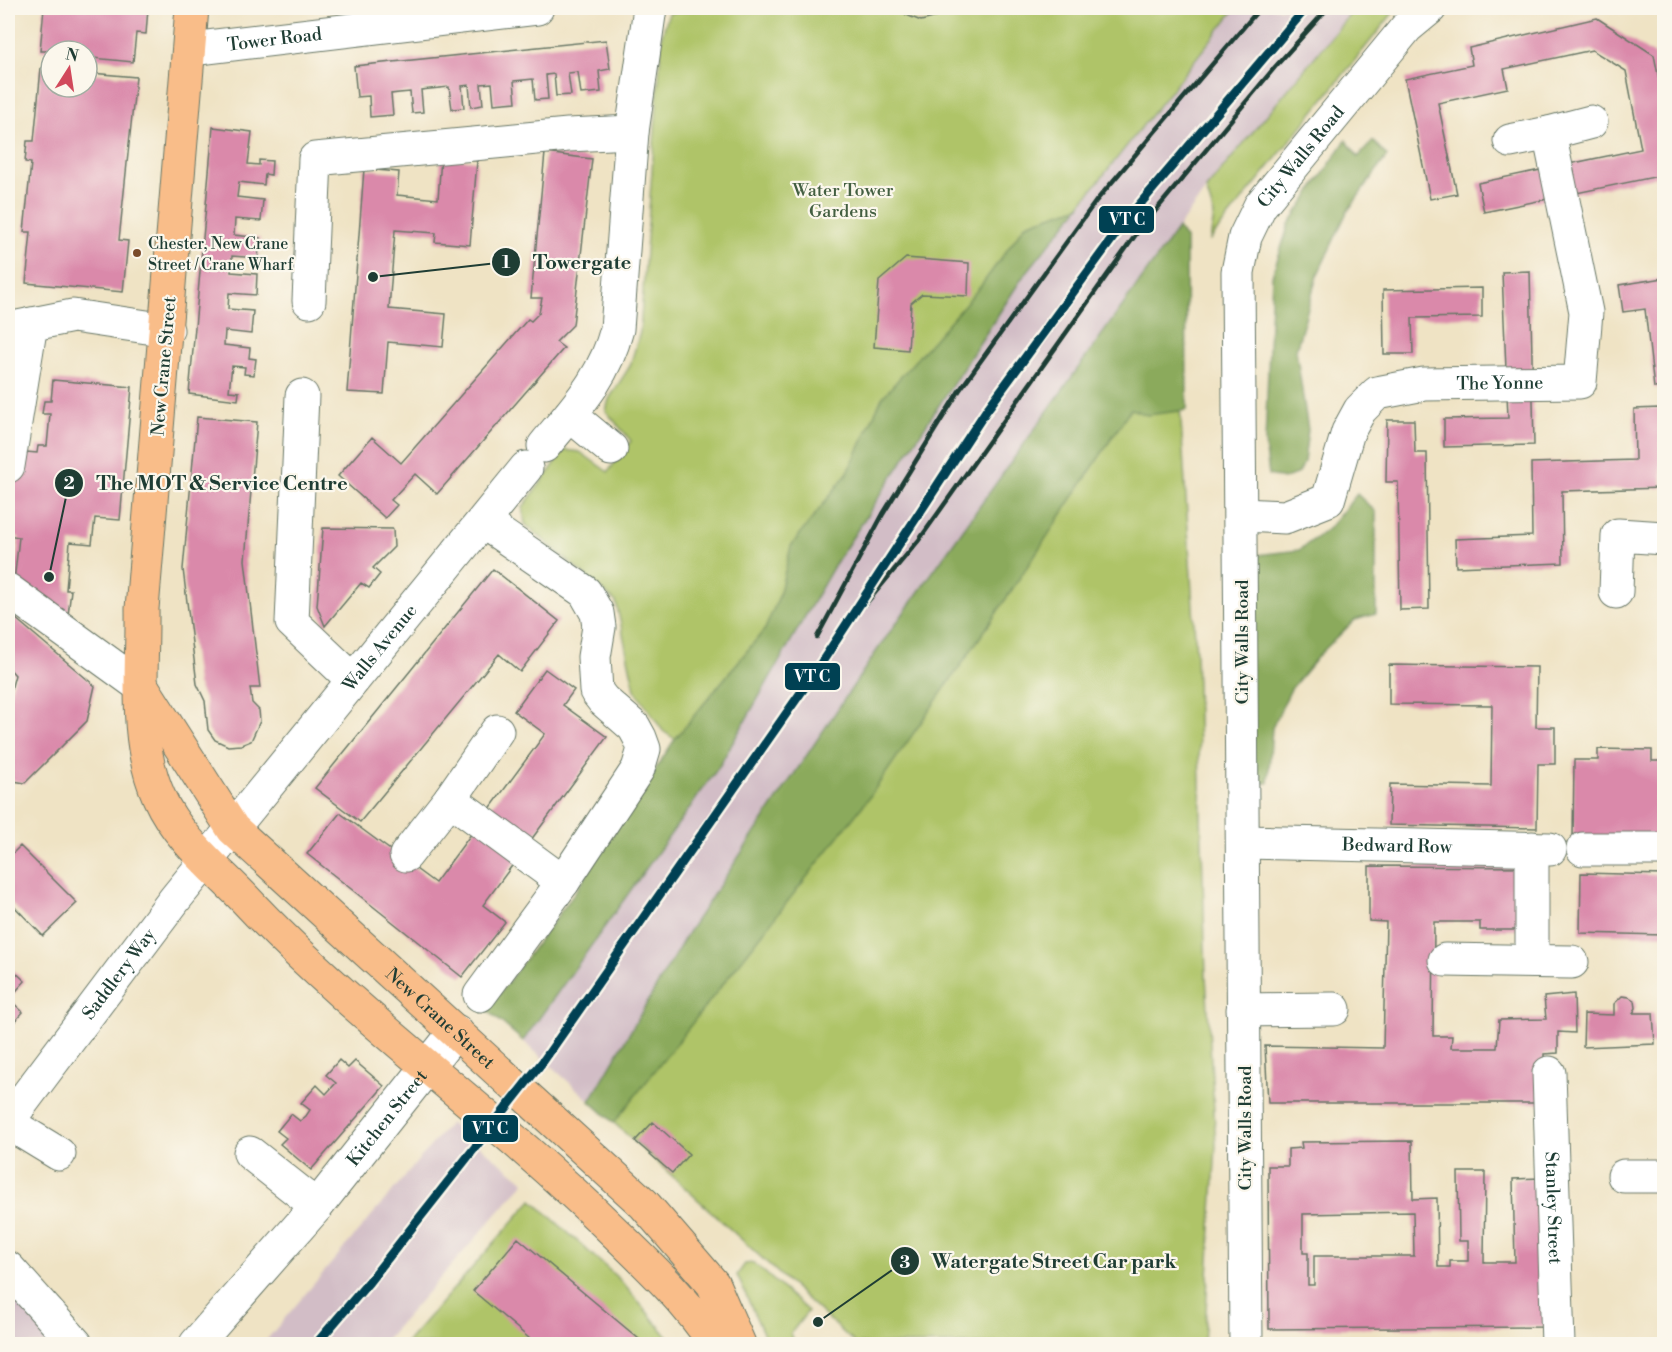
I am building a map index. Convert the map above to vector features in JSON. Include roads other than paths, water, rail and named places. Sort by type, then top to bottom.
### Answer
[{"type":"main road","name":"New Crane Street","points":[[192,8],[191,49],[142,609],[143,688],[140,713],[146,756],[159,798],[182,832],[277,934],[427,1068],[548,1167],[664,1281],[715,1344]]},
{"type":"main road","name":"New Crane Street","points":[[143,688],[233,829],[644,1204],[713,1284],[739,1344]]},
{"type":"street","name":"Tower Road","points":[[191,49],[537,8]]},
{"type":"street","name":"Walls Avenue","points":[[233,829],[590,390],[610,357],[617,329],[632,132],[650,8]]},
{"type":"street","name":"City Walls Road","points":[[1246,1344],[1242,515],[1238,272],[1245,237],[1260,206],[1407,27],[1430,8]]},
{"type":"street","points":[[1510,141],[1591,122]]},
{"type":"street","points":[[309,301],[315,159],[568,135],[632,132]]},
{"type":"street","name":"The Yonne","points":[[1242,515],[1285,517],[1328,500],[1348,432],[1360,410],[1377,393],[1424,384],[1580,382],[1586,312],[1549,133]]},
{"type":"street","points":[[8,466],[19,327],[73,316],[167,330]]},
{"type":"street","points":[[302,396],[292,622],[352,680]]},
{"type":"street","points":[[570,415],[610,449]]},
{"type":"street","points":[[480,995],[563,882],[638,769],[644,749],[634,727],[596,691],[594,657],[599,627],[597,613],[585,592],[483,522]]},
{"type":"street","points":[[1616,592],[1618,535],[1665,538]]},
{"type":"street","points":[[8,590],[143,688]]},
{"type":"street","points":[[406,855],[450,799],[497,731]]},
{"type":"street","points":[[450,799],[563,882]]},
{"type":"street","name":"Saddlery Way","points":[[8,1122],[207,859],[233,829]]},
{"type":"street","name":"Bedward Row","points":[[1243,842],[1541,849],[1532,961]]},
{"type":"street","points":[[1583,849],[1665,849]]},
{"type":"street","points":[[1445,960],[1572,962]]},
{"type":"street","points":[[1243,1010],[1334,1009]]},
{"type":"street","name":"Kitchen Street","points":[[196,1344],[317,1206],[456,1031]]},
{"type":"street","name":"Stanley Street","points":[[1549,1073],[1558,1344]]},
{"type":"street","points":[[8,1122],[59,1154]]},
{"type":"street","points":[[250,1154],[317,1206]]},
{"type":"street","points":[[1624,1176],[1665,1176]]},
{"type":"street","points":[[8,1268],[76,1344]]},
{"type":"railway","points":[[817,637],[883,514],[959,391],[1096,201],[1260,8]]},
{"type":"railway","points":[[829,648],[919,540],[1137,233],[1275,67],[1328,8]]},
{"type":"place","name":"Chester, New Crane Street / Crane Wharf","points":[[137,253]]},
{"type":"place","name":"Towergate","points":[[373,277]]},
{"type":"place","name":"The MOT & Service Centre","points":[[49,577]]},
{"type":"place","name":"Watergate Street Car park","points":[[818,1322]]},
{"type":"park label","name":"Water Tower Gardens","points":[[843,200]]}]
